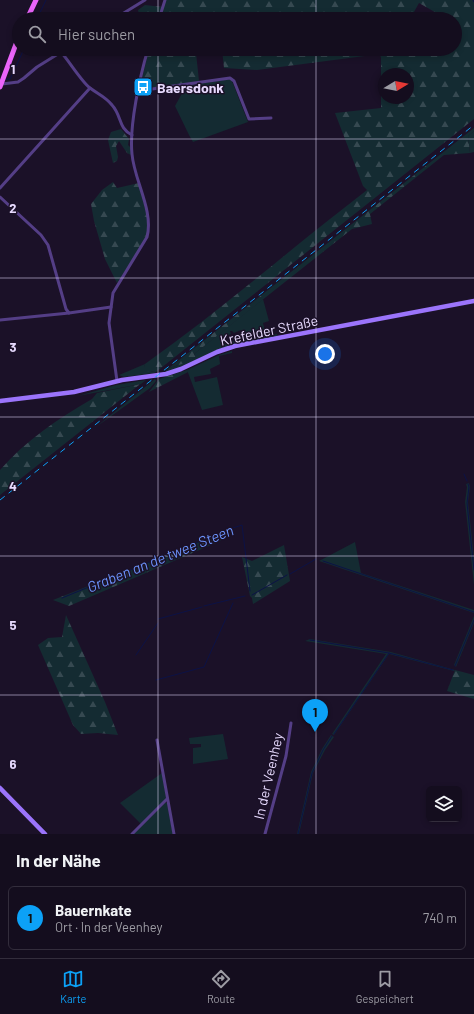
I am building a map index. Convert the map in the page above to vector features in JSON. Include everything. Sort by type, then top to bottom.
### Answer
[{"type":"main road","points":[[30,12],[36,0]]},
{"type":"main road","points":[[0,85],[12,54]]},
{"type":"main road","name":"Krefelder Straße","points":[[0,400],[74,392],[117,381],[171,372],[235,346],[474,301]]},
{"type":"main road","points":[[0,788],[45,834]]},
{"type":"street","points":[[125,12],[145,0]]},
{"type":"street","points":[[161,12],[165,0]]},
{"type":"street","points":[[0,85],[18,82],[37,67],[55,56]]},
{"type":"street","points":[[64,56],[90,88],[105,97],[113,106],[118,114],[122,129],[132,135]]},
{"type":"street","points":[[117,381],[109,323],[113,293],[147,237],[149,229],[132,154],[132,135],[138,91],[146,56]]},
{"type":"street","points":[[138,91],[231,78],[234,81],[249,119],[271,118]]},
{"type":"street","points":[[0,188],[90,88]]},
{"type":"street","points":[[0,197],[41,235],[48,245],[66,309],[69,313]]},
{"type":"street","points":[[0,320],[111,307]]},
{"type":"street","name":"In der Veenhey","points":[[265,834],[286,756],[291,723]]},
{"type":"street","points":[[157,740],[174,834]]},
{"type":"street","points":[[132,834],[167,799]]},
{"type":"green space","points":[[166,0],[474,0],[474,119],[156,372],[145,371],[145,364],[221,307],[367,190],[363,186],[335,113],[381,108],[381,104],[414,104],[414,68],[381,68],[380,56],[462,56],[462,12],[435,12],[419,3],[414,12],[138,12],[138,10],[145,5],[162,7]]},
{"type":"green space","points":[[147,56],[196,56],[199,81],[139,91]]},
{"type":"green space","points":[[223,56],[365,56],[257,70],[224,68]]},
{"type":"green space","points":[[229,79],[232,81],[248,122],[193,142],[175,106],[186,86]]},
{"type":"green space","points":[[474,128],[474,131],[468,136],[470,153],[444,155],[370,214],[372,224],[352,229],[194,354],[196,357],[182,364],[169,368]]},
{"type":"green space","points":[[121,129],[129,139],[128,145],[131,148],[131,155],[127,153],[119,141],[116,146],[118,157],[117,161],[113,163],[108,140],[111,132]]},
{"type":"green space","points":[[474,131],[474,152],[470,153],[468,136]]},
{"type":"green space","points":[[113,182],[117,188],[139,183],[148,221],[147,237],[117,283],[105,259],[94,221],[91,204],[102,190]]},
{"type":"green space","points":[[263,299],[269,321],[263,323],[266,336],[277,334],[277,336],[238,344],[236,341],[243,339],[243,332],[241,330],[234,333],[230,331],[231,334],[221,338],[224,344],[234,341],[235,344],[165,372],[169,368],[196,357],[194,354]]},
{"type":"green space","points":[[232,351],[232,353],[219,356],[220,364],[210,369],[211,374],[194,377],[195,382],[217,377],[223,405],[202,410],[187,370],[219,355]]},
{"type":"green space","points":[[145,364],[144,367],[152,372],[156,372],[124,377],[119,375]]},
{"type":"green space","points":[[187,370],[188,372],[149,392],[159,379]]},
{"type":"green space","points":[[155,379],[156,381],[150,388],[96,427]]},
{"type":"green space","points":[[146,380],[141,384],[78,396],[116,385]]},
{"type":"green space","points":[[141,384],[0,495],[0,470],[32,440],[55,422],[92,399],[97,393]]},
{"type":"green space","points":[[469,483],[470,487],[468,502],[474,558],[474,585],[465,502],[466,484]]},
{"type":"green space","points":[[223,531],[226,537],[218,542],[69,606],[53,600],[164,556]]},
{"type":"green space","points":[[355,542],[361,573],[474,610],[474,613],[319,561]]},
{"type":"green space","points":[[284,545],[290,581],[253,604],[242,557],[252,561]]},
{"type":"green space","points":[[66,615],[118,735],[98,733],[81,734],[73,725],[38,645],[48,638],[62,637]]},
{"type":"green space","points":[[474,616],[474,623],[456,667],[454,665]]},
{"type":"green space","points":[[310,639],[391,652],[455,670],[454,671],[389,654],[334,735],[332,734],[386,654],[305,641]]},
{"type":"green space","points":[[455,670],[474,675],[474,699],[447,691]]},
{"type":"green space","points":[[223,734],[228,759],[193,764],[193,748],[201,747],[201,744],[190,744],[189,738]]},
{"type":"green space","points":[[331,735],[334,737],[325,750],[313,773],[299,834],[297,834],[311,772],[322,749]]},
{"type":"green space","points":[[162,773],[166,797],[165,801],[141,824],[120,803]]},
{"type":"green space","points":[[165,803],[167,803],[173,834],[133,834]]},
{"type":"waterway","points":[[40,12],[46,0]]},
{"type":"waterway","points":[[5,79],[10,79],[21,56]]},
{"type":"waterway","points":[[464,474],[467,481]]},
{"type":"waterway","points":[[468,484],[467,503],[474,570]]},
{"type":"waterway","name":"Graben an de twee Steen","points":[[62,598],[242,525],[250,591]]},
{"type":"waterway","name":"Graben an de twee Steen","points":[[290,574],[316,559]]},
{"type":"waterway","name":"Graben an de twee Steen","points":[[323,561],[474,612]]},
{"type":"waterway","name":"Graben an de twee Steen","points":[[252,595],[287,575]]},
{"type":"waterway","points":[[204,606],[245,596]]},
{"type":"waterway","points":[[156,680],[204,667],[233,603]]},
{"type":"waterway","points":[[158,619],[202,607]]},
{"type":"waterway","points":[[455,666],[474,620]]},
{"type":"waterway","points":[[136,655],[158,623]]},
{"type":"waterway","points":[[310,640],[389,653]]},
{"type":"waterway","points":[[334,734],[389,653],[453,670]]},
{"type":"waterway","points":[[298,834],[312,773],[323,750],[332,736]]},
{"type":"railway","points":[[0,500],[474,125]]},
{"type":"place","name":"Baersdonk","points":[[143,87]]},
{"type":"place","name":"Bauernkate","points":[[315,732]]}]
